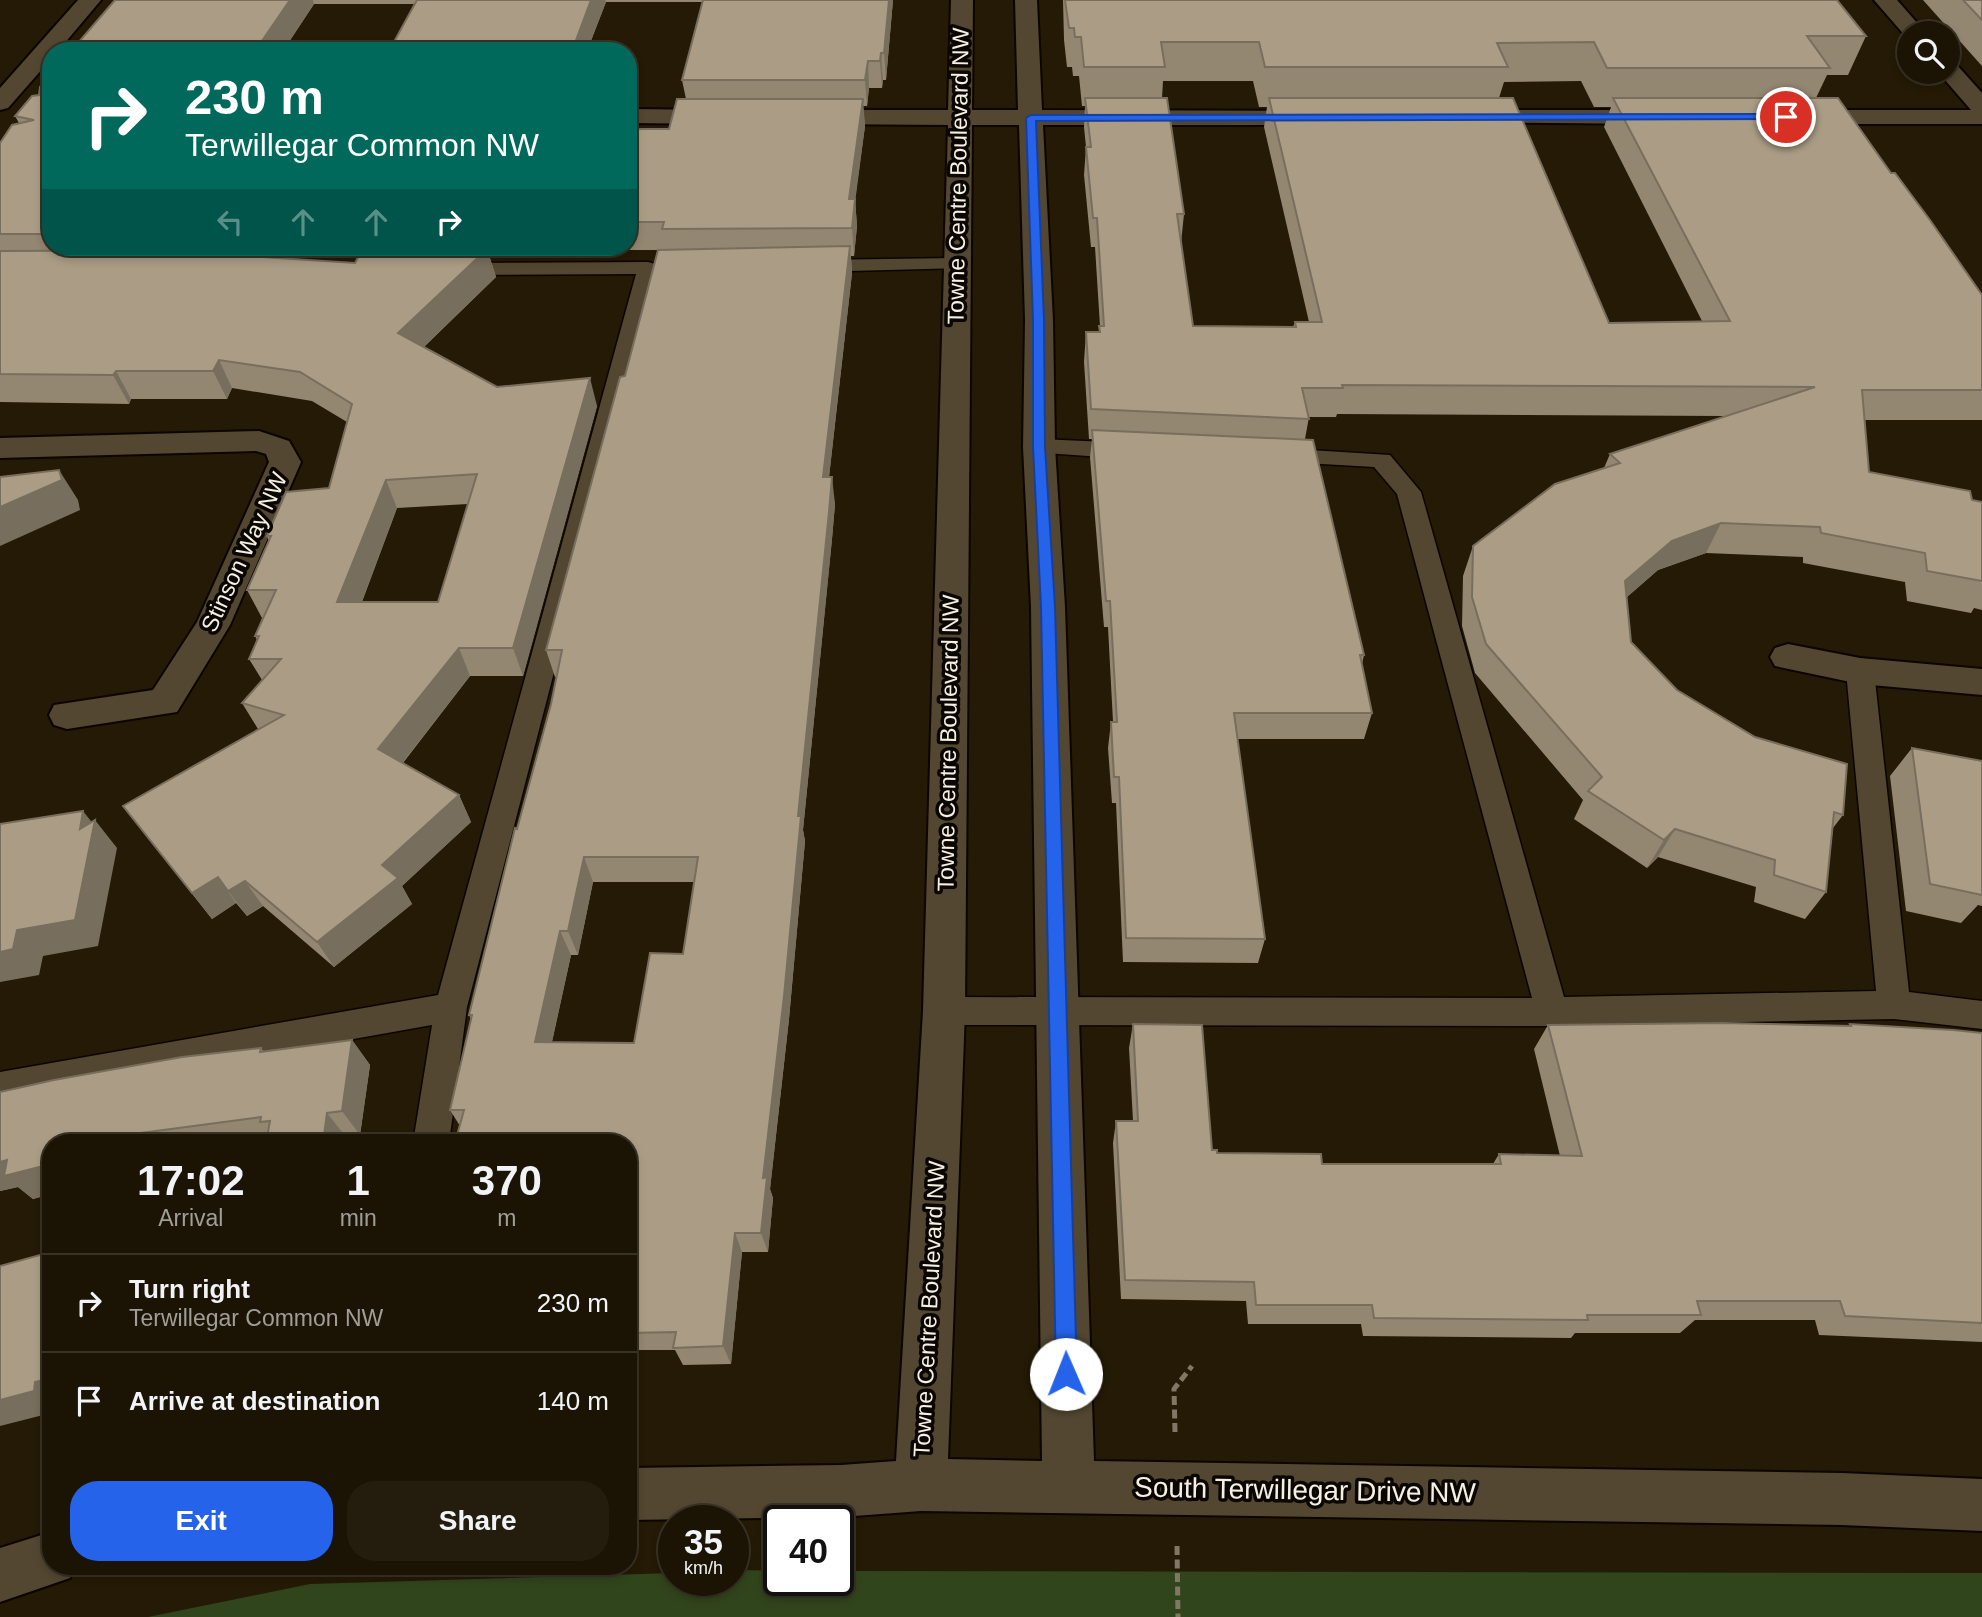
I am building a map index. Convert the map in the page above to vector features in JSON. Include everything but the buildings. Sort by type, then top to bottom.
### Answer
[{"type":"street","points":[[53,42],[90,0]]},
{"type":"street","name":"Towne Centre Boulevard NW","points":[[921,1485],[944,1011],[962,0]]},
{"type":"street","points":[[1026,0],[1039,320],[1039,447],[1048,607],[1069,1486]]},
{"type":"street","points":[[1885,0],[1904,21]]},
{"type":"street","points":[[0,103],[42,55]]},
{"type":"street","points":[[1960,83],[1982,108]]},
{"type":"street","points":[[0,113],[25,113]]},
{"type":"street","points":[[637,116],[752,117]]},
{"type":"street","points":[[793,117],[1339,118]]},
{"type":"street","points":[[1451,117],[1688,117]]},
{"type":"street","points":[[1772,117],[1982,117]]},
{"type":"street","name":"Stinson Way NW","points":[[0,448],[259,441],[278,448],[285,462],[213,625],[164,702],[67,715]]},
{"type":"street","points":[[1788,656],[1860,671],[1982,682]]},
{"type":"street","name":"South Terwillegar Drive NW","points":[[637,1494],[841,1491],[921,1485],[1069,1486],[1842,1499],[1982,1505]]},
{"type":"street","points":[[0,1575],[42,1562]]},
{"type":"lane","points":[[788,266],[956,264]]},
{"type":"lane","points":[[432,1134],[452,1007],[648,268]]},
{"type":"lane","points":[[427,269],[676,268]]},
{"type":"lane","points":[[1039,447],[1162,452]]},
{"type":"lane","points":[[1258,456],[1381,460],[1409,492],[1552,1012]]},
{"type":"lane","points":[[1860,671],[1894,1005]]},
{"type":"lane","points":[[944,1011],[1552,1012],[1894,1005],[1982,1015]]},
{"type":"lane","points":[[0,1087],[452,1007]]},
{"type":"green space","points":[[749,1570],[763,1571],[763,1596],[854,1596],[854,1571],[1982,1573],[1982,1617],[148,1617],[310,1584],[658,1573],[658,1596],[749,1596]]},
{"type":"route","points":[[1066,1374],[1048,607],[1039,447],[1039,320],[1031,118],[1786,117]]}]
